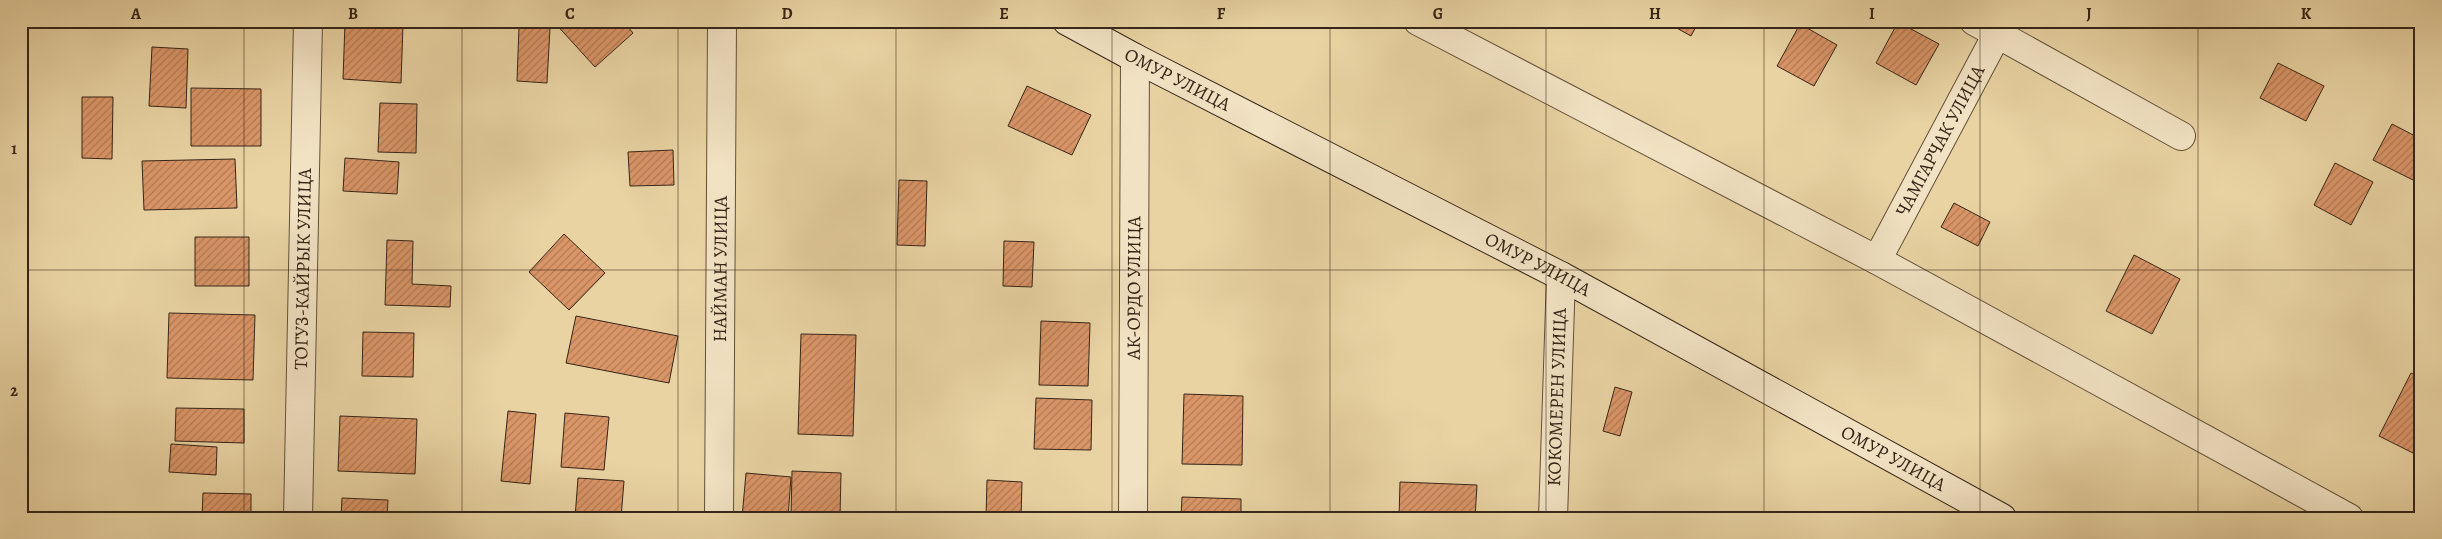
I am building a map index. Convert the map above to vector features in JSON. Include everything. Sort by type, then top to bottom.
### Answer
[{"type":"street","name":"ТОГУЗ-КАЙРЫК УЛИЦА","points":[[298,518],[308,21]]},
{"type":"street","name":"НАЙМАН УЛИЦА","points":[[719,518],[722,21]]},
{"type":"street","name":"ОМУР УЛИЦА","points":[[1067,21],[1135,58],[1561,276],[1965,508],[2002,518]]},
{"type":"street","points":[[1418,21],[1877,260],[2350,518]]},
{"type":"street","points":[[1991,25],[2182,136]]},
{"type":"street","name":"ЧАМГАРЧАК УЛИЦА","points":[[1877,260],[1991,25]]},
{"type":"street","name":"АК-ОРДО УЛИЦА","points":[[1133,518],[1135,58]]},
{"type":"street","name":"КОКОМЕРЕН УЛИЦА","points":[[1552,518],[1561,276]]},
{"type":"building","points":[[555,21],[623,21],[633,33],[595,67]]},
{"type":"building","points":[[1664,21],[1699,21],[1691,36]]},
{"type":"building","points":[[1898,22],[1939,44],[1916,85],[1876,63]]},
{"type":"building","points":[[345,23],[403,24],[401,83],[343,79]]},
{"type":"building","points":[[1800,24],[1837,45],[1814,86],[1777,66]]},
{"type":"building","points":[[519,27],[550,28],[547,83],[517,81]]},
{"type":"building","points":[[152,47],[188,49],[186,108],[149,106]]},
{"type":"building","points":[[2278,63],[2324,86],[2306,121],[2260,98]]},
{"type":"building","points":[[1027,86],[1091,115],[1072,155],[1008,126]]},
{"type":"building","points":[[191,88],[261,89],[261,146],[191,146]]},
{"type":"building","points":[[82,97],[113,97],[112,159],[82,158]]},
{"type":"building","points":[[380,103],[417,104],[416,153],[378,152]]},
{"type":"building","points":[[2392,124],[2421,139],[2421,170],[2415,181],[2373,160]]},
{"type":"building","points":[[673,150],[674,185],[630,186],[628,152]]},
{"type":"building","points":[[345,158],[399,162],[397,194],[343,191]]},
{"type":"building","points":[[235,159],[237,208],[144,210],[142,161]]},
{"type":"building","points":[[2335,163],[2373,182],[2351,225],[2314,205]]},
{"type":"building","points":[[899,180],[927,181],[925,246],[897,245]]},
{"type":"building","points":[[1954,203],[1990,222],[1978,246],[1941,227]]},
{"type":"building","points":[[564,234],[605,273],[569,310],[529,272]]},
{"type":"building","points":[[195,237],[249,237],[249,286],[195,286]]},
{"type":"building","points":[[387,240],[413,241],[412,284],[451,286],[450,307],[385,305]]},
{"type":"building","points":[[1004,241],[1034,242],[1032,287],[1003,286]]},
{"type":"building","points":[[2134,255],[2180,279],[2152,334],[2106,311]]},
{"type":"building","points":[[169,313],[255,315],[253,380],[167,378]]},
{"type":"building","points":[[576,316],[678,336],[669,383],[566,363]]},
{"type":"building","points":[[1041,321],[1090,323],[1088,386],[1039,385]]},
{"type":"building","points":[[363,332],[414,333],[413,377],[362,376]]},
{"type":"building","points":[[801,334],[856,335],[853,436],[798,434]]},
{"type":"building","points":[[2411,373],[2421,378],[2421,457],[2379,436]]},
{"type":"building","points":[[1615,387],[1632,392],[1620,436],[1603,431]]},
{"type":"building","points":[[1184,394],[1243,396],[1242,465],[1182,464]]},
{"type":"building","points":[[1036,398],[1092,400],[1091,450],[1034,449]]},
{"type":"building","points":[[176,408],[244,409],[244,443],[175,441]]},
{"type":"building","points":[[508,411],[536,414],[530,484],[501,481]]},
{"type":"building","points":[[565,413],[609,417],[604,470],[561,467]]},
{"type":"building","points":[[340,416],[417,419],[415,474],[338,471]]},
{"type":"building","points":[[171,444],[217,447],[216,475],[169,472]]},
{"type":"building","points":[[792,471],[841,473],[840,518],[791,518]]},
{"type":"building","points":[[746,473],[791,477],[788,518],[742,518]]},
{"type":"building","points":[[578,478],[624,481],[621,518],[575,518]]},
{"type":"building","points":[[987,480],[1022,482],[1021,518],[986,518]]},
{"type":"building","points":[[1400,482],[1477,485],[1475,518],[1399,518]]},
{"type":"building","points":[[203,493],[251,494],[251,518],[202,518]]},
{"type":"building","points":[[1182,497],[1241,499],[1241,518],[1181,518]]},
{"type":"building","points":[[342,498],[388,500],[387,518],[341,518]]}]
